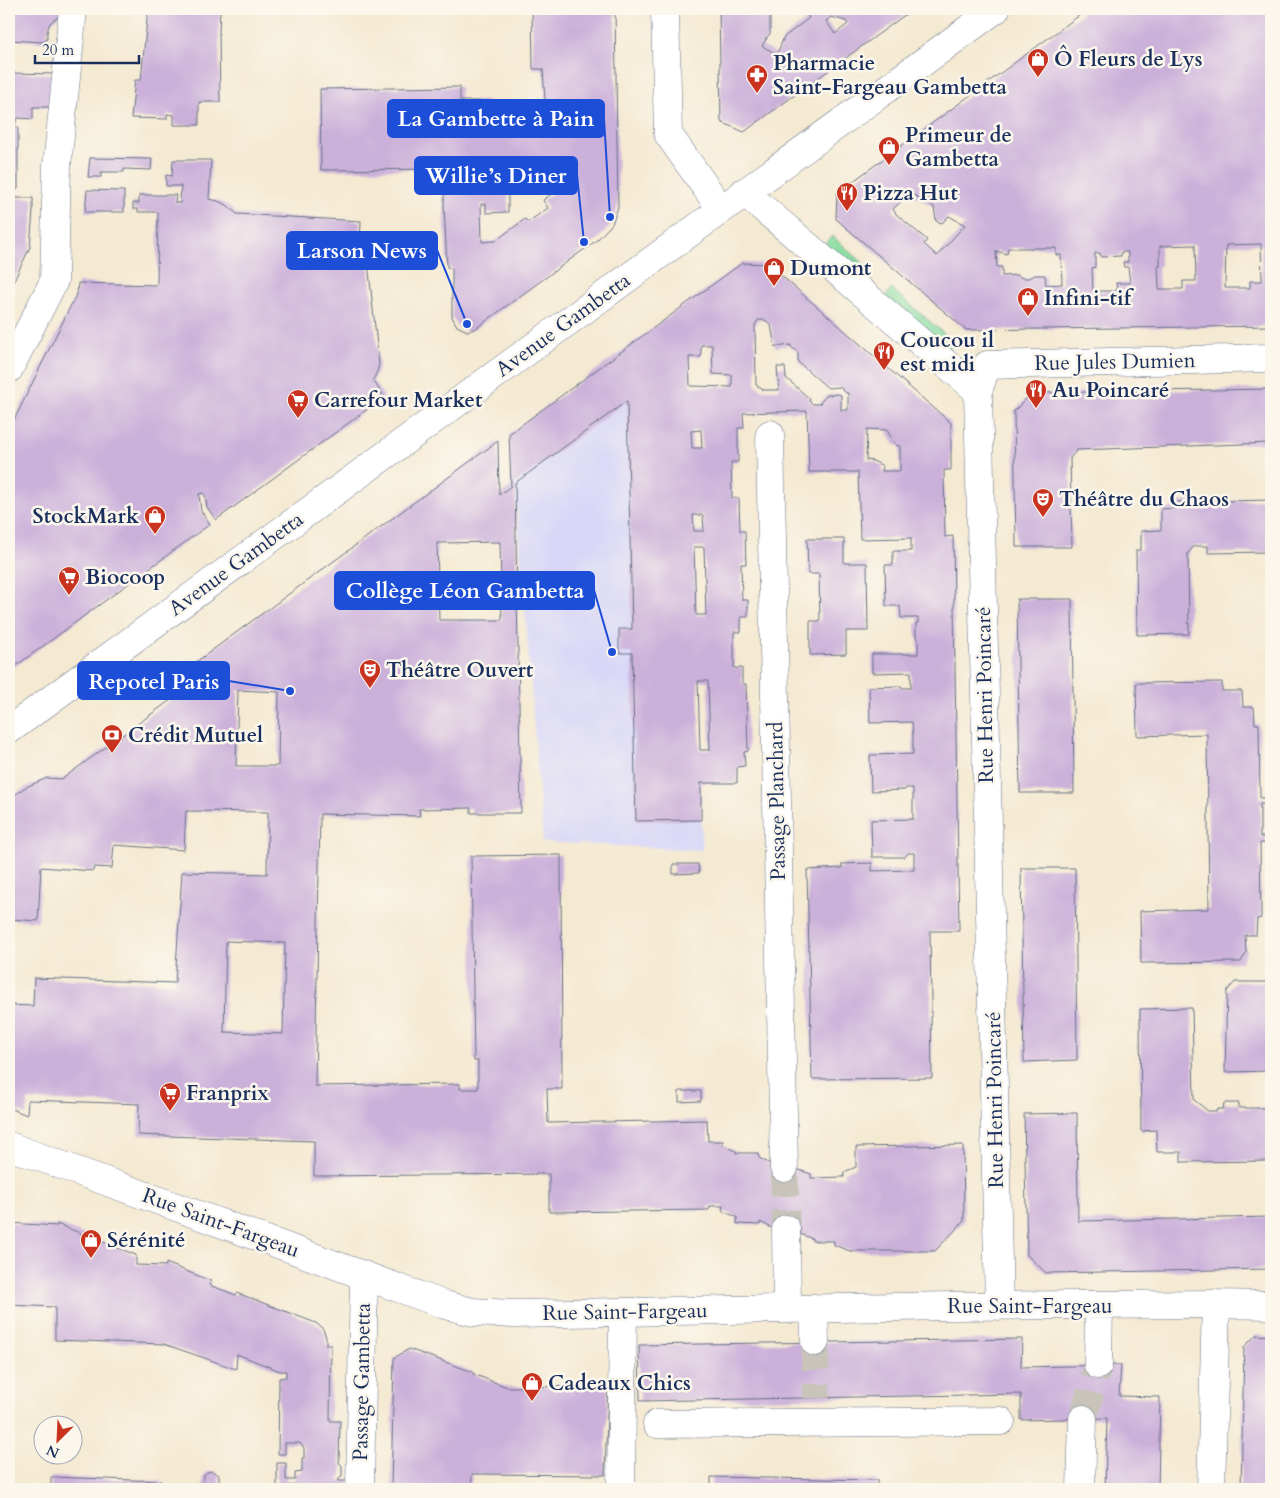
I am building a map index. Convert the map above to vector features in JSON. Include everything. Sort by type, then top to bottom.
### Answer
[{"type":"street","points":[[9,369],[54,281],[57,166],[73,9]]},
{"type":"street","points":[[665,9],[668,134],[721,209]]},
{"type":"street","name":"Avenue Gambetta","points":[[9,730],[996,9]]},
{"type":"street","points":[[744,192],[978,391]]},
{"type":"street","name":"Rue Jules Dumien","points":[[978,391],[987,365],[1271,358]]},
{"type":"street","name":"Rue Henri Poincaré","points":[[978,391],[999,1306]]},
{"type":"street","name":"Passage Planchard","points":[[770,434],[784,1168]]},
{"type":"street","name":"Rue Saint-Fargeau","points":[[9,1146],[445,1305],[473,1312],[514,1314],[814,1308],[1271,1305]]},
{"type":"street","points":[[786,1229],[787,1309]]},
{"type":"street","name":"Passage Gambetta","points":[[360,1489],[364,1275]]},
{"type":"street","points":[[1212,1489],[1216,1304]]},
{"type":"street","points":[[1098,1365],[1099,1306]]},
{"type":"street","points":[[814,1308],[815,1342]]},
{"type":"street","points":[[620,1489],[623,1312]]},
{"type":"street","points":[[657,1424],[816,1410],[1001,1421]]},
{"type":"street","points":[[1081,1489],[1083,1419]]},
{"type":"shaded area","points":[[688,303],[702,850],[543,842],[515,483],[509,434]]},
{"type":"green space","points":[[832,236],[869,268],[857,282],[820,250]]},
{"type":"green space","points":[[892,289],[955,343],[944,356],[881,301]]},
{"type":"building","points":[[9,9],[63,9],[63,13],[50,23],[47,39],[43,42],[9,40]]},
{"type":"building","points":[[148,9],[220,9],[220,102],[199,102],[199,125],[174,125],[174,115],[167,114],[167,119],[131,118],[135,80],[141,80]]},
{"type":"building","points":[[532,9],[615,9],[618,207],[612,224],[597,240],[475,329],[467,331],[457,326],[452,317],[452,269],[447,267],[444,206],[445,174],[448,174],[448,169],[321,170],[320,89],[460,87],[460,101],[490,101],[490,115],[505,124],[549,123],[548,101],[545,101],[543,69],[533,69]],"holes":[[[557,179],[562,179],[562,192],[553,193],[543,200],[548,208],[528,222],[525,219],[495,241],[482,242],[481,204],[486,204],[486,213],[508,212],[508,187],[554,187]]]},
{"type":"building","points":[[719,9],[774,9],[774,13],[770,13],[770,34],[762,46],[777,54],[784,37],[809,18],[804,9],[913,9],[744,132],[721,122]],"holes":[[[831,17],[846,21],[848,24],[835,34],[826,21]]]},
{"type":"building","points":[[1088,9],[1271,9],[1271,326],[966,330],[836,219],[837,193]],"holes":[[[910,193],[934,207],[936,221],[942,223],[949,216],[965,225],[937,256],[924,244],[927,240],[896,214],[893,209]],[[1261,244],[1262,281],[1250,281],[1250,288],[1225,288],[1226,245]],[[1195,245],[1196,281],[1183,281],[1183,289],[1159,289],[1158,266],[1160,266],[1160,246]],[[1008,248],[1056,248],[1056,255],[1061,255],[1062,284],[1046,285],[1045,275],[1035,275],[1029,278],[1022,278],[1017,275],[1002,276],[1002,267],[997,267],[996,251],[1007,254]],[[1121,252],[1128,252],[1128,262],[1123,262],[1124,267],[1128,267],[1130,283],[1116,283],[1117,291],[1093,291],[1092,268],[1095,267],[1095,253],[1100,253],[1101,257],[1121,256]]]},
{"type":"building","points":[[9,73],[56,74],[53,107],[33,107],[33,119],[18,118],[14,126],[18,128],[18,189],[13,191],[17,198],[33,198],[33,211],[30,247],[9,291]]},
{"type":"building","points":[[90,158],[152,159],[151,170],[124,169],[124,172],[101,172],[101,177],[88,177]]},
{"type":"building","points":[[173,160],[211,160],[209,199],[227,205],[237,214],[361,221],[360,244],[366,244],[379,364],[373,380],[384,397],[216,520],[207,507],[205,495],[203,493],[199,494],[201,511],[210,524],[9,671],[9,430],[77,293],[78,283],[157,285],[158,212],[138,212],[138,209],[133,209],[133,203],[139,203],[139,195],[176,195],[175,203],[180,203],[181,186],[166,186],[166,175],[172,176]]},
{"type":"building","points":[[87,190],[124,191],[124,212],[85,212]]},
{"type":"building","points":[[742,263],[768,264],[951,423],[951,470],[944,470],[945,537],[953,536],[959,931],[930,931],[932,1078],[812,1079],[807,870],[842,868],[842,864],[872,863],[872,871],[914,870],[914,853],[908,853],[905,857],[872,857],[871,820],[913,819],[913,788],[871,791],[870,755],[913,754],[913,737],[912,722],[870,723],[869,687],[901,686],[903,688],[911,688],[911,672],[872,673],[872,654],[918,654],[916,623],[918,623],[918,618],[901,618],[900,606],[886,606],[885,565],[893,565],[893,551],[911,551],[911,538],[860,539],[858,472],[809,472],[807,411],[743,413],[744,428],[738,428],[738,462],[731,462],[732,498],[739,498],[740,531],[745,531],[746,564],[741,564],[742,600],[748,600],[748,617],[741,617],[741,632],[734,632],[734,668],[742,668],[742,684],[746,684],[748,751],[744,752],[745,766],[737,767],[737,783],[701,783],[701,820],[636,821],[632,653],[619,653],[619,629],[632,629],[627,401],[515,483],[521,813],[471,813],[471,808],[419,809],[420,816],[320,814],[315,1086],[460,1084],[460,1089],[478,1089],[478,1061],[474,1061],[471,856],[561,855],[562,1089],[547,1089],[548,1123],[707,1120],[708,1141],[723,1141],[723,1145],[736,1151],[736,1153],[758,1153],[759,1158],[773,1165],[811,1174],[811,1178],[844,1177],[844,1172],[856,1167],[856,1147],[963,1145],[964,1221],[935,1251],[850,1251],[834,1245],[834,1241],[812,1241],[813,1239],[800,1234],[800,1228],[774,1229],[760,1222],[760,1225],[737,1224],[737,1217],[722,1211],[723,1206],[710,1206],[709,1210],[549,1212],[549,1174],[314,1176],[314,1141],[138,1135],[139,1104],[28,1100],[27,1115],[9,1108],[9,1005],[33,1006],[34,978],[175,983],[182,872],[267,874],[268,812],[186,811],[184,850],[114,845],[112,868],[94,867],[93,871],[41,867],[38,921],[9,919],[9,799],[24,788],[47,778],[62,779],[194,683],[196,662],[498,441],[499,495],[511,486],[509,434]],"holes":[[[758,320],[765,320],[771,325],[775,347],[791,345],[798,352],[798,362],[828,388],[840,387],[848,393],[848,410],[841,410],[841,395],[839,394],[827,395],[819,404],[813,404],[809,401],[810,399],[786,378],[785,367],[777,367],[779,390],[763,390],[756,385],[755,325]],[[701,345],[712,345],[713,374],[732,375],[732,387],[690,386],[689,357],[701,357]],[[867,429],[887,430],[895,445],[900,446],[900,471],[882,471],[883,466],[866,460]],[[701,430],[702,448],[692,448],[691,431]],[[693,515],[703,515],[704,531],[694,531]],[[500,542],[502,620],[439,620],[437,543]],[[694,547],[704,547],[706,615],[696,615]],[[698,681],[708,681],[710,750],[700,750]],[[238,690],[279,692],[278,766],[236,766]],[[226,941],[285,943],[283,1034],[224,1032]]]},
{"type":"building","points":[[1271,389],[1271,443],[1077,450],[1070,458],[1072,547],[1016,547],[1014,411],[1032,393]]},
{"type":"building","points":[[1271,500],[1271,552],[1208,553],[1208,546],[1194,546],[1188,553],[1189,634],[1137,635],[1136,550],[1141,550],[1141,531],[1161,530],[1161,509],[1177,508],[1178,502]]},
{"type":"building","points":[[807,539],[844,539],[844,563],[867,563],[868,631],[846,631],[846,654],[810,655],[810,621],[820,621],[819,574],[808,574]]},
{"type":"building","points":[[1017,599],[1072,599],[1074,793],[1020,793]]},
{"type":"building","points":[[1222,682],[1222,691],[1242,691],[1243,707],[1254,707],[1255,724],[1259,724],[1260,798],[1265,798],[1265,804],[1260,804],[1260,837],[1266,837],[1266,843],[1260,843],[1261,918],[1257,919],[1256,935],[1245,935],[1246,953],[1241,962],[1141,963],[1140,911],[1209,909],[1207,734],[1137,736],[1136,683]]},
{"type":"building","points":[[673,864],[698,864],[699,873],[673,874]]},
{"type":"building","points":[[1021,868],[1075,868],[1077,1060],[1024,1062]]},
{"type":"building","points":[[1235,982],[1271,982],[1271,1071],[1225,1072],[1227,991]]},
{"type":"building","points":[[1192,1008],[1194,1100],[1208,1111],[1223,1109],[1224,1103],[1239,1103],[1239,1108],[1271,1108],[1271,1161],[1181,1162],[1181,1152],[1157,1152],[1156,1130],[1141,1131],[1140,1009]]},
{"type":"building","points":[[679,1091],[701,1091],[701,1101],[679,1102]]},
{"type":"building","points":[[1077,1113],[1078,1221],[1271,1217],[1271,1269],[1046,1273],[1027,1255],[1024,1114]]},
{"type":"building","points":[[9,1223],[57,1226],[57,1224],[136,1255],[136,1265],[166,1266],[166,1263],[211,1281],[209,1285],[236,1295],[237,1293],[316,1323],[323,1329],[326,1345],[331,1345],[330,1421],[340,1421],[339,1462],[342,1466],[342,1475],[338,1481],[349,1481],[349,1489],[277,1489],[277,1463],[286,1463],[286,1480],[295,1480],[295,1473],[302,1472],[302,1458],[304,1458],[304,1448],[300,1443],[285,1443],[285,1454],[278,1454],[279,1378],[286,1377],[286,1371],[280,1371],[237,1354],[236,1369],[164,1344],[55,1340],[55,1307],[9,1305]]},
{"type":"building","points":[[1256,1335],[1271,1336],[1271,1489],[1241,1489],[1244,1347]]},
{"type":"building","points":[[1022,1339],[1021,1367],[1121,1365],[1119,1396],[1160,1397],[1158,1489],[1105,1489],[1107,1418],[1021,1420],[1021,1394],[640,1401],[639,1345]]},
{"type":"building","points":[[409,1349],[473,1372],[473,1374],[507,1387],[608,1386],[605,1475],[472,1474],[471,1489],[391,1489],[394,1358]]},
{"type":"building","points":[[212,1471],[219,1475],[219,1489],[203,1489],[204,1475]]},
{"type":"building","points":[[51,1477],[161,1481],[160,1489],[51,1489]]},
{"type":"building","points":[[711,1477],[877,1480],[877,1489],[711,1489]]},
{"type":"tunnel","points":[[784,1168],[786,1229]]},
{"type":"tunnel","points":[[815,1342],[816,1398]]},
{"type":"tunnel","points":[[1083,1419],[1098,1365]]},
{"type":"place","name":"Ô Fleurs de Lys","points":[[1038,78]]},
{"type":"place","name":"Pharmacie Saint-Fargeau Gambetta","points":[[757,94]]},
{"type":"place","name":"Primeur de Gambetta","points":[[889,166]]},
{"type":"place","name":"Pizza Hut","points":[[847,212]]},
{"type":"place","name":"La Gambette à Pain","points":[[610,217]]},
{"type":"place","name":"Willie’s Diner","points":[[584,242]]},
{"type":"place","name":"Dumont","points":[[774,287]]},
{"type":"place","name":"Infini-tif","points":[[1028,317]]},
{"type":"place","name":"Larson News","points":[[467,324]]},
{"type":"place","name":"Coucou il est midi","points":[[884,371]]},
{"type":"place","name":"Au Poincaré","points":[[1036,409]]},
{"type":"place","name":"Carrefour Market","points":[[298,419]]},
{"type":"place","name":"Théâtre du Chaos","points":[[1043,518]]},
{"type":"place","name":"StockMark","points":[[155,535]]},
{"type":"place","name":"Biocoop","points":[[69,596]]},
{"type":"place","name":"Collège Léon Gambetta","points":[[612,652]]},
{"type":"place","name":"Théâtre Ouvert","points":[[370,689]]},
{"type":"place","name":"Repotel Paris","points":[[290,691]]},
{"type":"place","name":"Crédit Mutuel","points":[[112,754]]},
{"type":"place","name":"Franprix","points":[[170,1112]]},
{"type":"place","name":"Sérénité","points":[[91,1259]]},
{"type":"place","name":"Cadeaux Chics","points":[[532,1402]]}]
